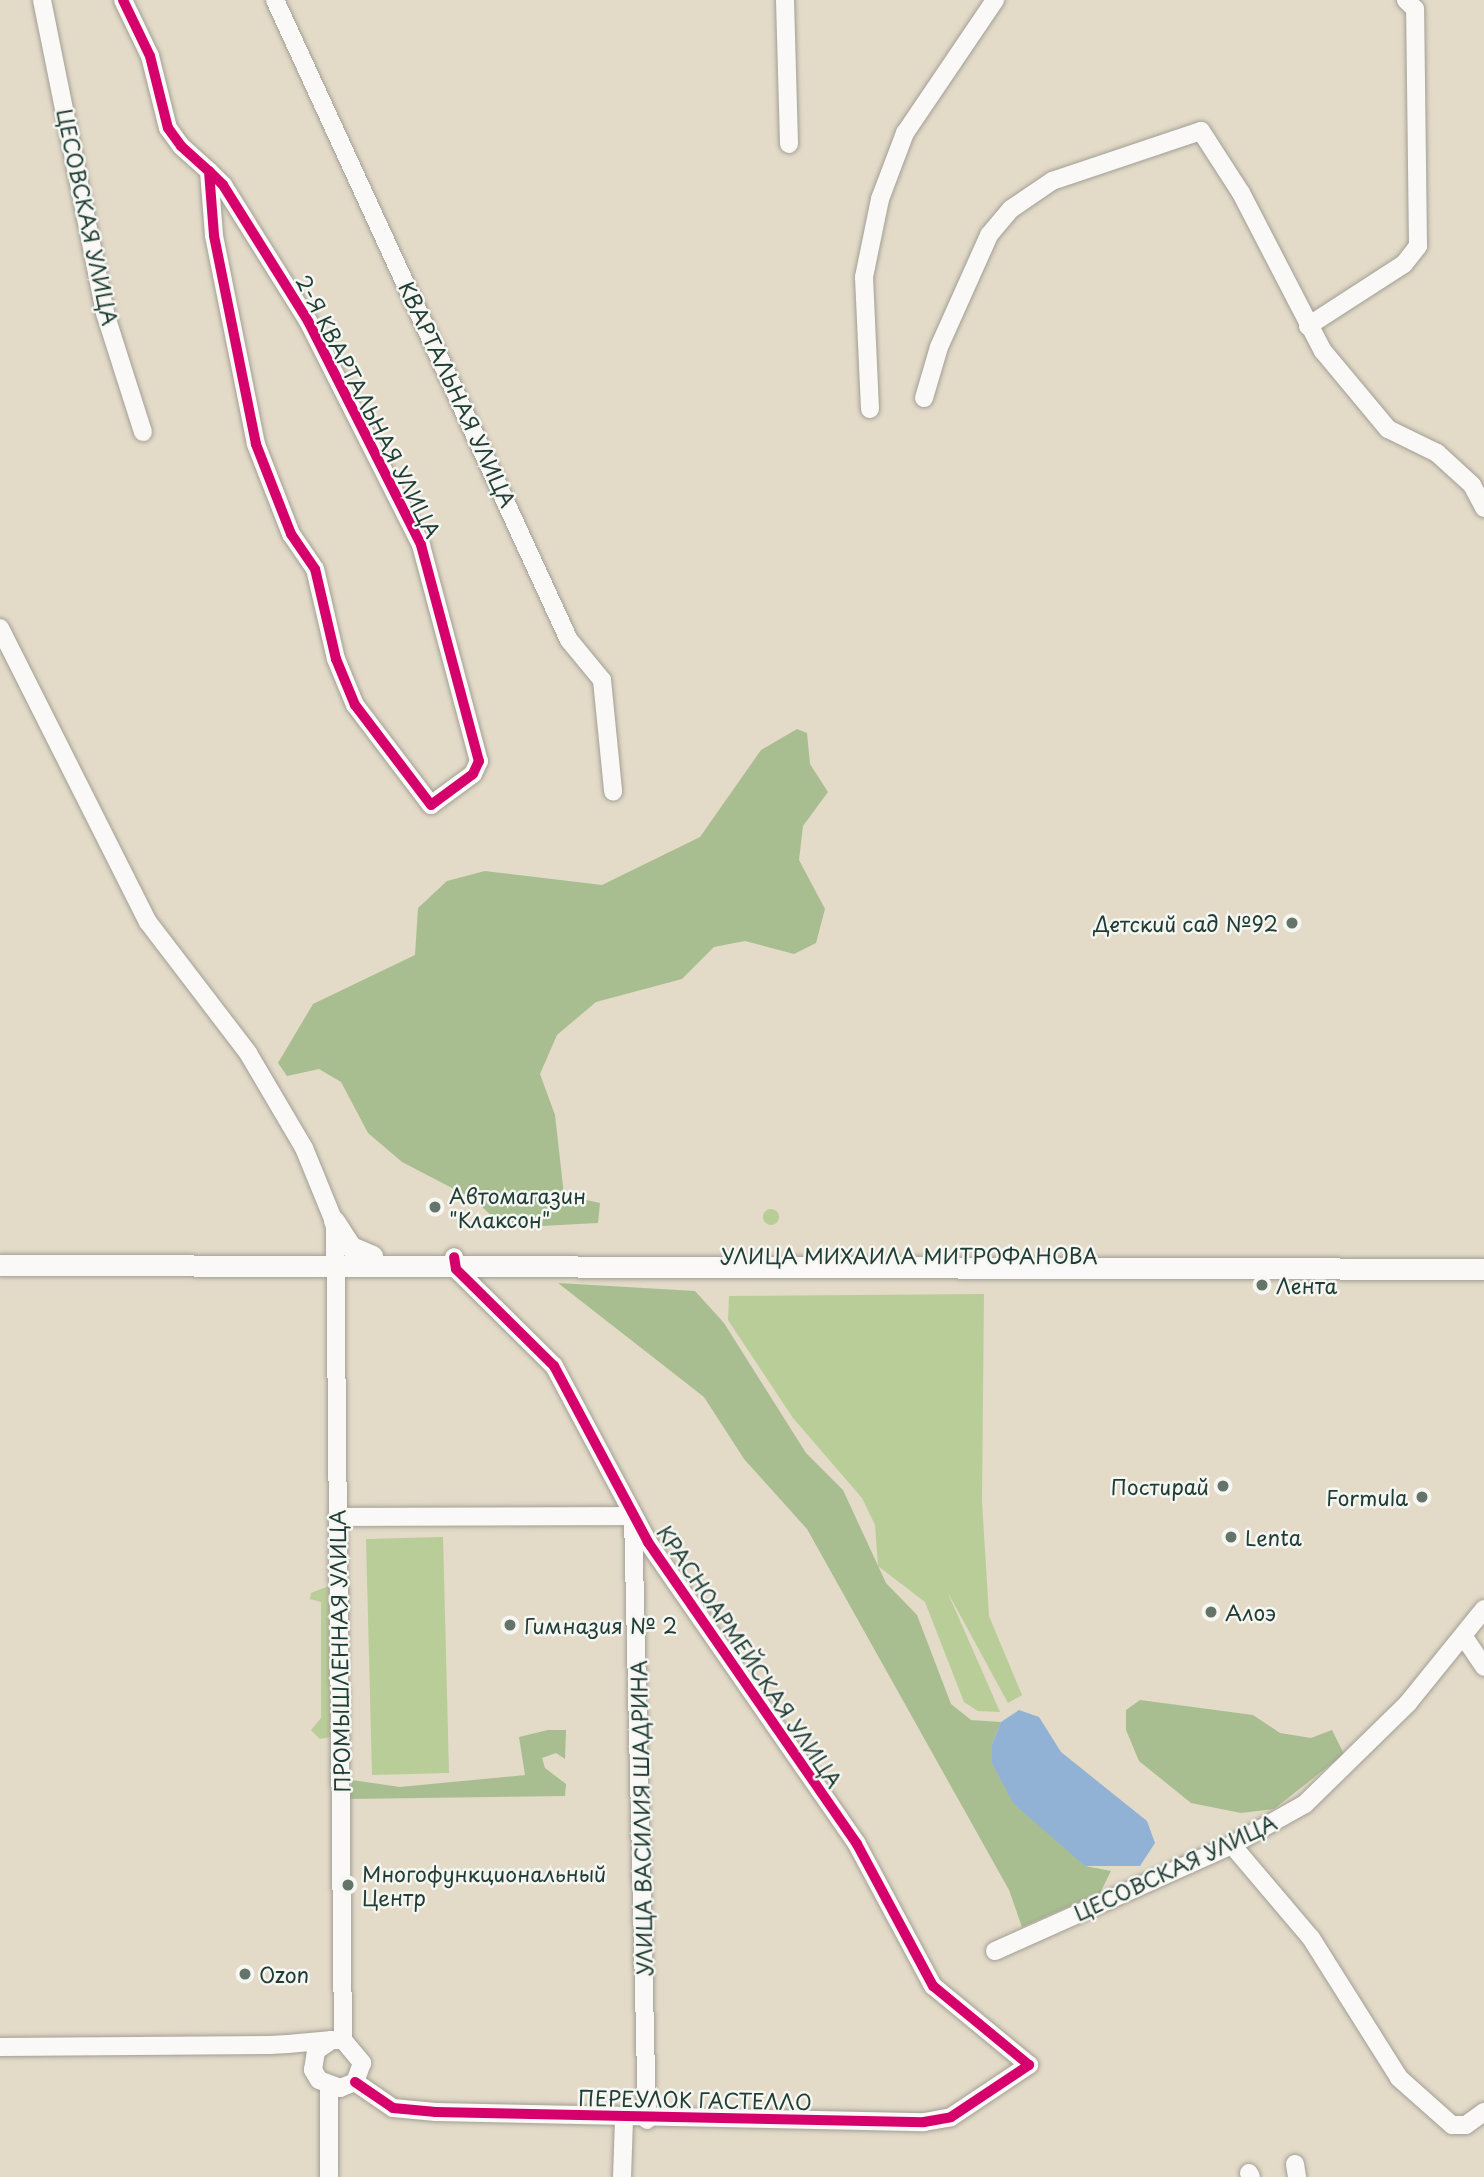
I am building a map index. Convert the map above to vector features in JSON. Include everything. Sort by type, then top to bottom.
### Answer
[{"type":"main road","points":[[334,1221],[351,1247],[372,1256]]},
{"type":"main road","name":"УЛИЦА МИХАИЛА МИТРОФАНОВА","points":[[334,1262],[372,1256],[454,1261]]},
{"type":"main road","name":"УЛИЦА МИХАИЛА МИТРОФАНОВА","points":[[0,1265],[454,1261],[1484,1259]]},
{"type":"main road","name":"УЛИЦА МИХАИЛА МИТРОФАНОВА","points":[[808,1262],[1484,1269]]},
{"type":"street","name":"ЦЕСОВСКАЯ УЛИЦА","points":[[42,0],[105,313],[143,432]]},
{"type":"street","name":"2-Я КВАРТАЛЬНАЯ УЛИЦА","points":[[123,0],[146,46],[168,128],[209,171],[308,321],[426,560],[479,761],[466,781],[431,805],[355,705],[336,659],[315,569],[291,534],[256,444],[214,235],[209,171]]},
{"type":"street","name":"КВАРТАЛЬНАЯ УЛИЦА","points":[[275,0],[569,640],[602,680],[613,791]]},
{"type":"street","points":[[785,0],[789,144]]},
{"type":"street","points":[[870,409],[864,277],[880,199],[905,133],[996,0]]},
{"type":"street","points":[[1308,326],[1404,264],[1418,246],[1411,5]]},
{"type":"street","points":[[924,398],[942,340],[1005,215],[1052,181],[1201,131],[1241,192],[1308,326],[1381,422],[1459,471],[1484,508]]},
{"type":"street","points":[[0,628],[148,922],[248,1053],[304,1148],[334,1221],[334,1262]]},
{"type":"street","name":"КРАСНОАРМЕЙСКАЯ УЛИЦА","points":[[454,1261],[554,1366],[633,1516],[857,1844],[933,1986],[1028,2065]]},
{"type":"street","name":"ПРОМЫШЛЕННАЯ УЛИЦА","points":[[334,1262],[337,2040]]},
{"type":"street","points":[[337,1517],[633,1516]]},
{"type":"street","name":"УЛИЦА ВАСИЛИЯ ШАДРИНА","points":[[633,1516],[647,2120]]},
{"type":"street","name":"ЦЕСОВСКАЯ УЛИЦА","points":[[995,1951],[1233,1845],[1305,1804],[1347,1768],[1464,1637],[1484,1609]]},
{"type":"street","points":[[1464,1637],[1484,1667]]},
{"type":"street","points":[[1233,1845],[1311,1938],[1399,2078],[1452,2125],[1466,2125],[1484,2112]]},
{"type":"street","points":[[313,2070],[316,2051],[337,2040]]},
{"type":"street","points":[[0,2047],[288,2044],[337,2040],[359,2053],[341,2086],[329,2177]]},
{"type":"street","points":[[288,2044],[313,2070],[341,2086]]},
{"type":"street","name":"ПЕРЕУЛОК ГАСТЕЛЛО","points":[[341,2086],[393,2108],[624,2120],[924,2122],[951,2117],[1028,2065]]},
{"type":"street","points":[[622,2177],[624,2120]]},
{"type":"green space","points":[[797,729],[807,733],[810,764],[828,792],[803,826],[799,860],[825,909],[816,943],[794,954],[745,941],[714,947],[682,979],[596,1002],[557,1035],[540,1074],[555,1115],[564,1195],[600,1203],[598,1223],[504,1228],[475,1200],[402,1162],[368,1133],[341,1082],[319,1069],[287,1076],[278,1063],[313,1004],[415,955],[418,908],[447,881],[485,871],[602,885],[700,837],[761,750]]},
{"type":"green space","points":[[771,1209],[779,1217],[771,1225],[763,1217]]},
{"type":"green space","points":[[558,1283],[695,1291],[724,1323],[806,1453],[843,1490],[886,1583],[917,1615],[951,1704],[971,1720],[1001,1722],[992,1744],[1085,1866],[1111,1871],[1100,1893],[1022,1927],[1009,1890],[807,1529],[744,1459],[704,1397]]},
{"type":"green space","points":[[984,1294],[982,1501],[989,1616],[1022,1695],[1008,1703],[947,1591],[1000,1712],[978,1711],[964,1702],[925,1602],[878,1566],[875,1525],[862,1498],[793,1418],[728,1320],[729,1296]]},
{"type":"green space","points":[[443,1537],[449,1773],[372,1775],[366,1539]]},
{"type":"green space","points":[[329,1586],[330,1737],[320,1739],[311,1730],[321,1718],[321,1602],[310,1599],[311,1593]]},
{"type":"green space","points":[[1140,1700],[1253,1715],[1280,1733],[1311,1738],[1332,1730],[1344,1754],[1274,1809],[1241,1813],[1191,1803],[1139,1761],[1126,1730],[1126,1710]]},
{"type":"green space","points":[[548,1730],[566,1730],[565,1759],[556,1753],[542,1758],[545,1768],[566,1784],[565,1796],[349,1799],[352,1780],[400,1787],[525,1775],[519,1737]]},
{"type":"water","points":[[1019,1710],[1039,1717],[1061,1752],[1147,1821],[1155,1843],[1140,1866],[1085,1866],[1013,1803],[992,1763],[992,1744],[1001,1722]]},
{"type":"cycle path","points":[[123,0],[150,56],[168,128],[181,146],[209,171],[223,185],[308,321],[421,545],[479,761],[473,774],[431,805],[355,705],[336,659],[315,569],[291,534],[256,444],[214,235],[209,171]]},
{"type":"cycle path","points":[[355,2082],[393,2108],[436,2112],[924,2122],[951,2117],[1029,2065],[933,1986],[857,1844],[648,1542],[554,1366],[456,1269],[454,1257]]},
{"type":"place","name":"Детский сад №92","points":[[1292,923]]},
{"type":"place","name":"Автомагазин \"Клаксон\"","points":[[435,1207]]},
{"type":"place","name":"Лента","points":[[1262,1285]]},
{"type":"place","name":"Постирай","points":[[1223,1486]]},
{"type":"place","name":"Formula","points":[[1422,1497]]},
{"type":"place","name":"Lenta","points":[[1231,1537]]},
{"type":"place","name":"Алоэ","points":[[1211,1612]]},
{"type":"place","name":"Гимназия № 2","points":[[510,1625]]},
{"type":"place","name":"Многофункциональный Центр","points":[[348,1885]]},
{"type":"place","name":"Ozon","points":[[245,1974]]}]
